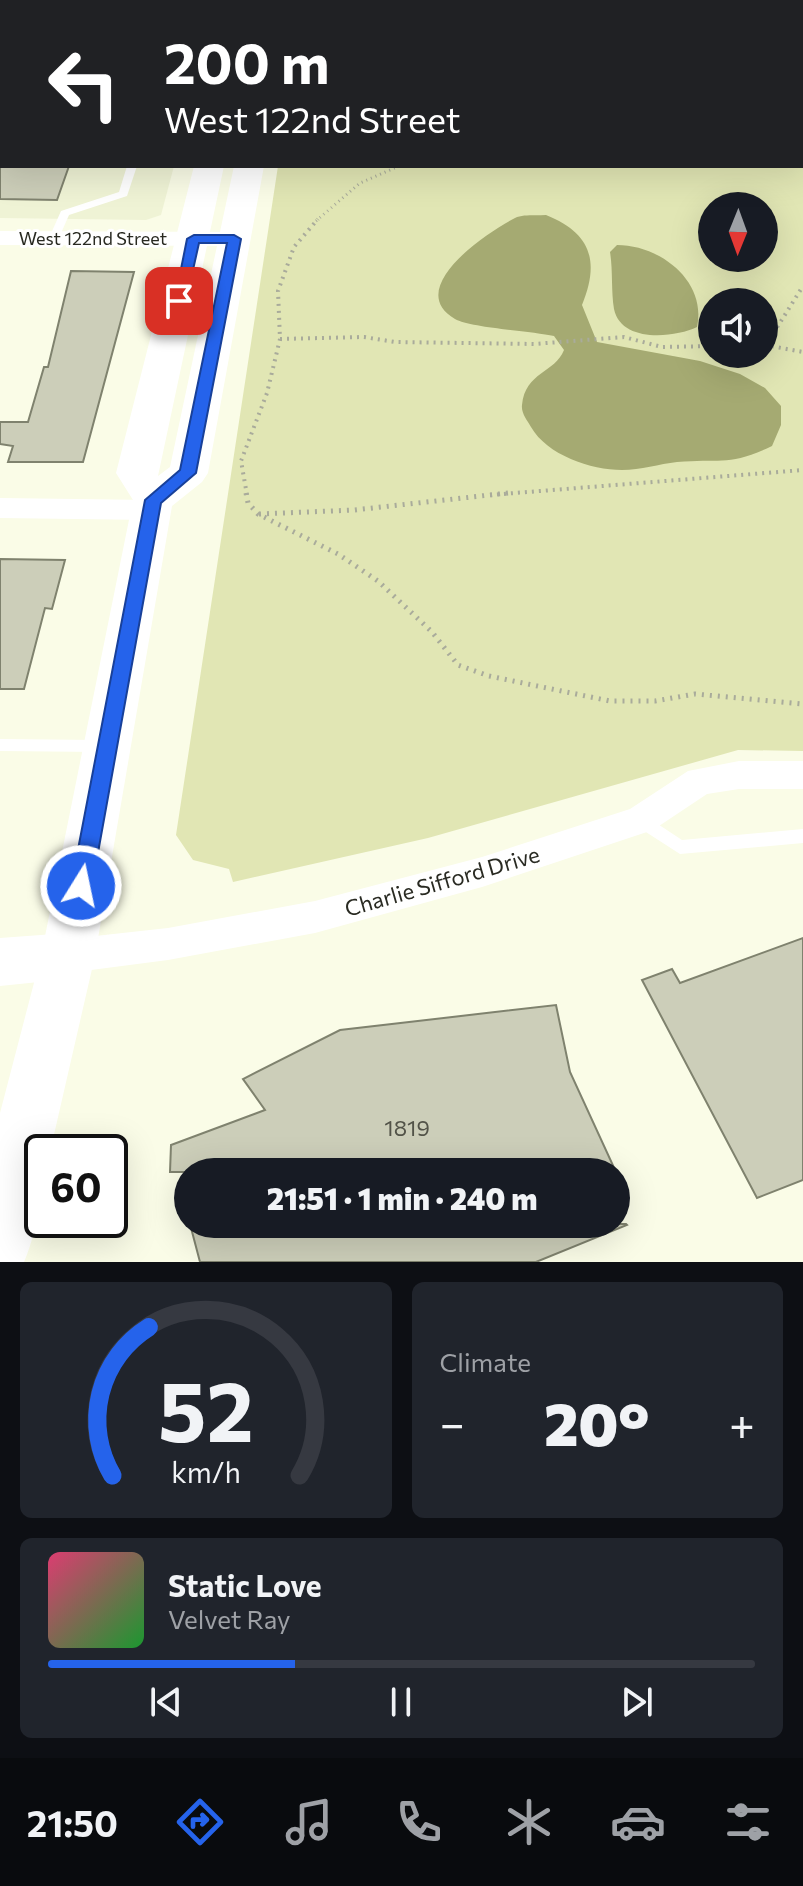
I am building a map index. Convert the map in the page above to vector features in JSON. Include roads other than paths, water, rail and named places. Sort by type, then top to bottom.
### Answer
[{"type":"main road","points":[[0,1246],[45,1039],[68,956],[152,505],[136,473],[209,168]]},
{"type":"main road","points":[[152,505],[188,473],[249,168]]},
{"type":"street","name":"West 122nd Street","points":[[0,238],[234,239]]},
{"type":"street","points":[[0,508],[152,505]]},
{"type":"street","name":"Charlie Sifford Drive","points":[[68,956],[168,944],[315,917],[482,872],[641,820],[700,781],[739,775],[803,775]]},
{"type":"street","points":[[0,962],[68,956]]},
{"type":"lane","points":[[54,238],[65,213],[123,194],[131,168]]},
{"type":"lane","points":[[0,745],[107,746]]},
{"type":"lane","points":[[641,820],[680,847],[803,836]]}]
